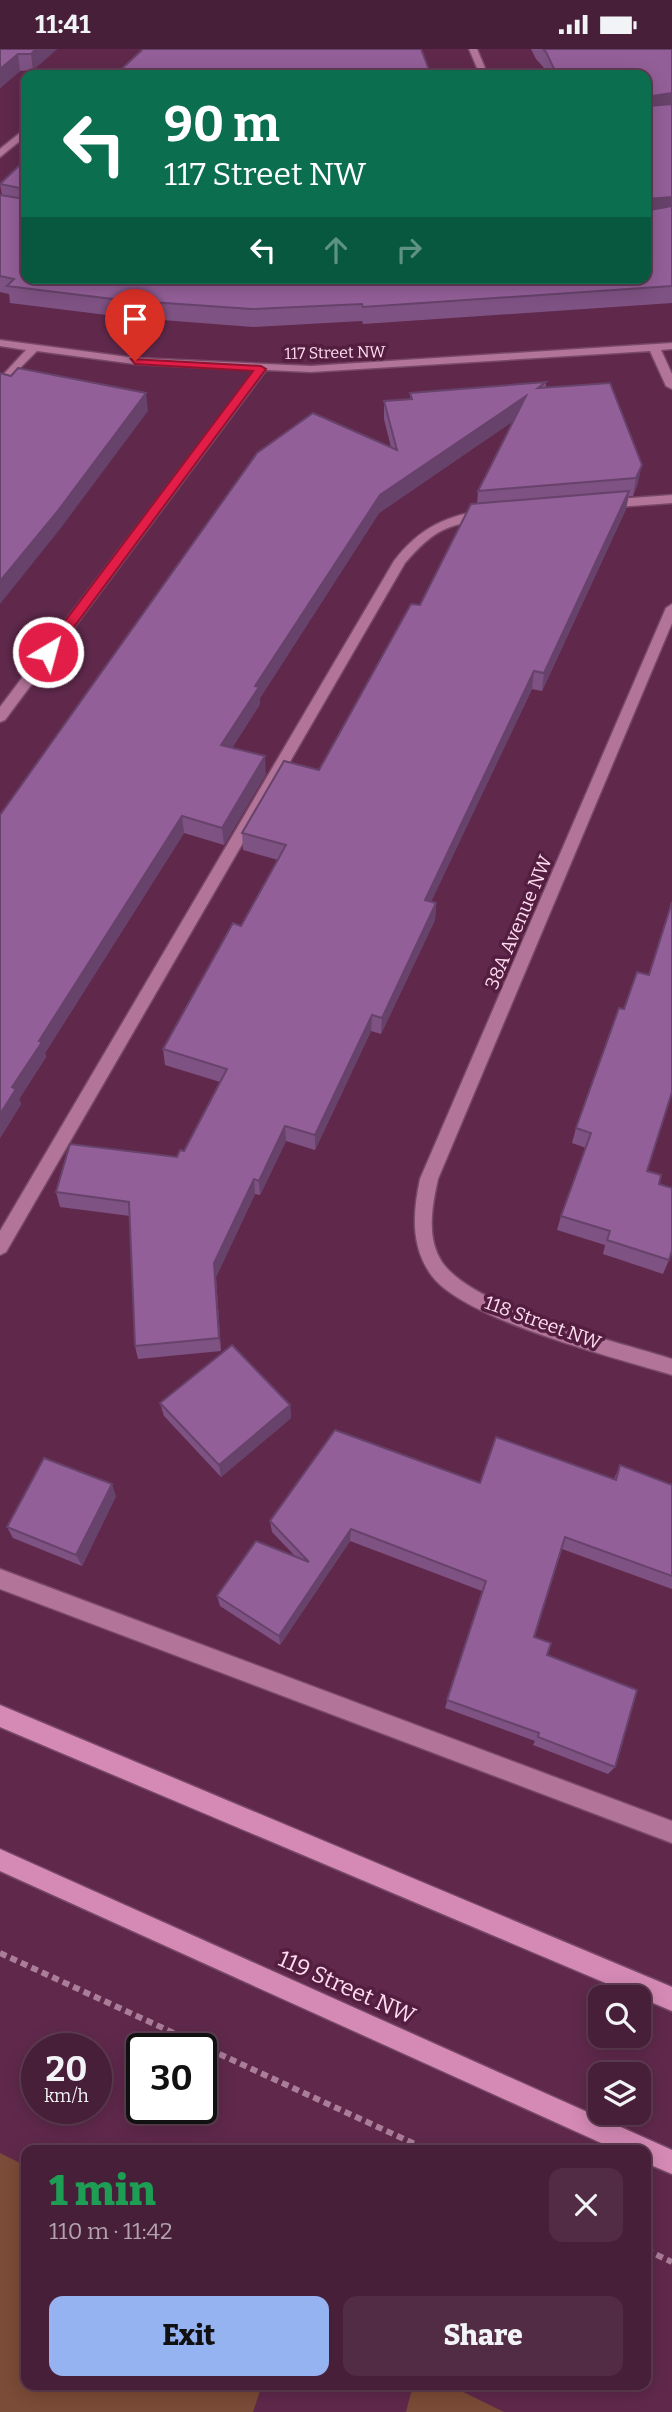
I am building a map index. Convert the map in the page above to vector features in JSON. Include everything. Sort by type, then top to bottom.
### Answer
[{"type":"main road","points":[[0,1716],[672,1999]]},
{"type":"main road","name":"119 Street NW","points":[[0,1860],[634,2145]]},
{"type":"main road","name":"119 Street NW","points":[[651,2153],[672,2162]]},
{"type":"street","points":[[473,49],[482,70]]},
{"type":"street","points":[[0,154],[21,135]]},
{"type":"street","name":"117 Street NW","points":[[0,343],[135,361],[261,369],[360,368],[672,346]]},
{"type":"street","points":[[654,347],[672,386]]},
{"type":"street","points":[[0,385],[33,349]]},
{"type":"street","points":[[0,717],[261,369]]},
{"type":"street","points":[[590,505],[672,499]]},
{"type":"street","points":[[0,1247],[400,561],[418,540],[439,523],[466,516],[507,512]]},
{"type":"street","name":"38A Avenue NW","points":[[429,1255],[422,1229],[429,1179],[672,608]]},
{"type":"street","name":"118 Street NW","points":[[429,1255],[446,1280],[481,1300],[672,1367]]},
{"type":"street","points":[[0,1579],[672,1832]]},
{"type":"path","points":[[0,1953],[417,2145]]},
{"type":"path","points":[[651,2252],[672,2262]]},
{"type":"shaded area","points":[[0,2153],[21,2164],[21,2390],[260,2390],[253,2412],[0,2412]]},
{"type":"shaded area","points":[[412,2390],[459,2390],[504,2412],[406,2412]]},
{"type":"building","points":[[0,49],[36,49],[31,54],[18,54],[0,69]]},
{"type":"building","points":[[143,49],[421,49],[429,70],[120,70]]},
{"type":"building","points":[[543,49],[672,49],[672,93],[651,96],[651,70],[555,70]]},
{"type":"building","points":[[672,104],[672,197],[651,199],[651,106]]},
{"type":"building","points":[[21,164],[21,188],[0,184]]},
{"type":"building","points":[[0,195],[21,198],[21,284],[651,284],[651,210],[672,206],[672,286],[363,307],[362,304],[252,309],[121,300],[7,286],[14,279],[0,276]]},
{"type":"building","points":[[18,368],[146,393],[57,512],[0,581],[0,373],[11,376]]},
{"type":"building","points":[[546,382],[538,388],[610,383],[642,465],[636,478],[478,491],[526,396],[380,495],[255,686],[259,687],[221,745],[265,756],[222,828],[182,816],[39,1041],[42,1042],[12,1087],[16,1089],[0,1114],[0,815],[257,453],[313,413],[397,450],[384,401],[412,399],[410,393]]},
{"type":"building","points":[[629,491],[544,673],[534,671],[425,900],[436,903],[382,1018],[372,1015],[315,1135],[285,1126],[259,1181],[254,1179],[214,1263],[219,1338],[135,1346],[129,1202],[56,1192],[70,1144],[177,1157],[180,1150],[184,1151],[227,1069],[163,1049],[233,923],[241,926],[286,845],[242,833],[284,761],[319,770],[411,604],[420,605],[471,504]]},
{"type":"building","points":[[672,902],[672,1092],[647,1171],[661,1175],[659,1184],[672,1188],[672,1250],[669,1260],[607,1240],[610,1231],[561,1216],[591,1133],[576,1128],[619,1008],[624,1009],[637,972],[649,975]]},
{"type":"building","points":[[232,1345],[290,1405],[219,1465],[160,1403]]},
{"type":"building","points":[[335,1430],[480,1483],[496,1437],[616,1480],[620,1465],[672,1485],[672,1576],[565,1537],[534,1637],[551,1643],[547,1655],[637,1690],[615,1767],[538,1737],[539,1733],[447,1700],[486,1581],[351,1529],[279,1636],[217,1596],[256,1541],[309,1562],[270,1521]]},
{"type":"building","points":[[44,1458],[112,1484],[76,1555],[7,1527]]},
{"type":"route","points":[[48,652],[261,369],[135,361]]}]
